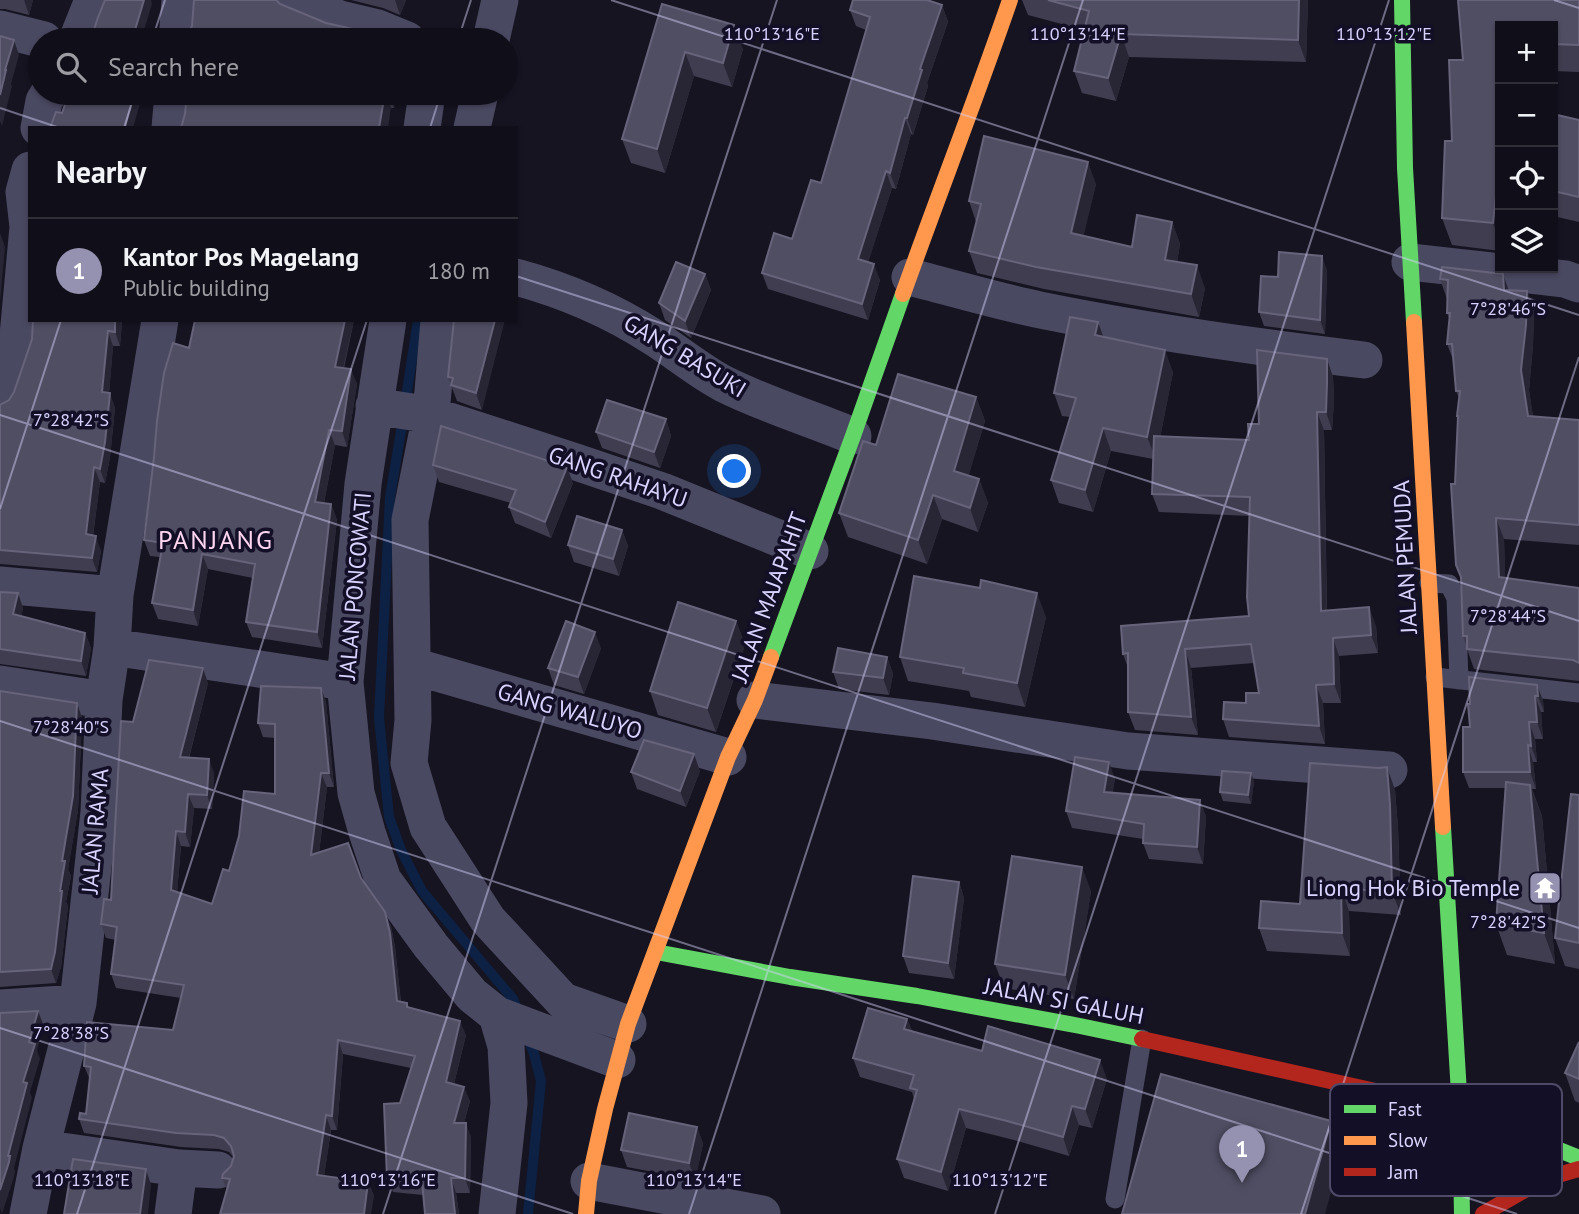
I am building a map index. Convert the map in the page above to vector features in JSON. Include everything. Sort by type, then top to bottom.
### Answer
[{"type":"street","points":[[82,28],[93,0]]},
{"type":"street","points":[[178,28],[180,0]]},
{"type":"street","points":[[293,0],[340,19],[378,28]]},
{"type":"street","points":[[494,28],[500,0]]},
{"type":"street","name":"JALAN MAJAPAHIT","points":[[588,1198],[605,1108],[628,1024],[728,757],[755,701],[1010,0]]},
{"type":"street","name":"JALAN PEMUDA","points":[[1402,0],[1405,168],[1458,1084]]},
{"type":"street","points":[[0,29],[28,36]]},
{"type":"street","points":[[39,126],[43,105]]},
{"type":"street","points":[[170,126],[172,105]]},
{"type":"street","points":[[422,126],[425,105]]},
{"type":"street","points":[[472,126],[477,105]]},
{"type":"street","points":[[0,400],[17,347],[19,226],[28,177]]},
{"type":"street","points":[[1410,262],[1565,279],[1579,284]]},
{"type":"street","name":"GANG BASUKI","points":[[518,277],[584,300],[616,315],[654,337],[694,367],[761,402],[853,436]]},
{"type":"street","points":[[910,277],[1039,309],[1150,330],[1364,360]]},
{"type":"street","name":"JALAN RAMA","points":[[28,1214],[41,1148],[78,1003],[99,812],[104,700],[112,647],[115,595],[160,322]]},
{"type":"street","name":"JALAN PONCOWATI","points":[[388,322],[403,411],[363,484],[345,682],[356,793],[383,880],[431,946],[472,995],[506,1018],[617,1060]]},
{"type":"street","points":[[438,322],[403,411],[410,520],[413,719],[409,763],[428,827],[488,920],[563,1001],[628,1024]]},
{"type":"street","name":"GANG RAHAYU","points":[[403,411],[662,491],[810,551]]},
{"type":"street","points":[[0,585],[115,595]]},
{"type":"street","points":[[112,647],[345,682]]},
{"type":"street","name":"GANG WALUYO","points":[[412,666],[728,757]]},
{"type":"street","points":[[0,684],[104,700]]},
{"type":"street","points":[[755,701],[932,721],[1128,751],[1389,770]]},
{"type":"street","name":"JALAN SI GALUH","points":[[656,952],[917,996],[1142,1039],[1350,1084]]},
{"type":"street","points":[[0,1008],[78,1003]]},
{"type":"street","points":[[497,1214],[509,1103],[506,1018]]},
{"type":"street","points":[[41,1148],[179,1168],[218,1170]]},
{"type":"street","name":"JALAN SI GALUH","points":[[1562,1151],[1579,1158]]},
{"type":"street","points":[[173,1214],[179,1168]]},
{"type":"street","points":[[1562,1174],[1579,1169]]},
{"type":"street","name":"JALAN PEMUDA","points":[[1462,1196],[1462,1214]]},
{"type":"street","points":[[1483,1214],[1514,1196]]},
{"type":"street","points":[[588,1198],[762,1214]]},
{"type":"lane","points":[[1429,583],[1449,584],[1456,598],[1459,680]]},
{"type":"lane","points":[[1435,677],[1579,693]]},
{"type":"lane","points":[[1115,1199],[1142,1039]]},
{"type":"building","points":[[105,0],[144,0],[136,28],[95,28]]},
{"type":"building","points":[[194,0],[276,0],[326,23],[348,28],[191,28]]},
{"type":"building","points":[[853,0],[927,0],[942,5],[890,173],[886,171],[858,259],[874,264],[862,304],[762,273],[774,233],[792,239],[811,180],[821,183],[870,17],[850,10]]},
{"type":"building","points":[[1048,0],[1299,0],[1298,40],[1121,34],[1108,78],[1074,71],[1089,11]]},
{"type":"building","points":[[1458,0],[1579,0],[1579,45],[1558,44],[1558,21],[1495,21],[1493,223],[1442,218],[1445,141],[1452,141],[1449,60],[1463,60]]},
{"type":"building","points":[[662,4],[734,25],[723,63],[685,52],[657,149],[622,139]]},
{"type":"building","points":[[0,36],[14,40],[0,95]]},
{"type":"building","points":[[65,105],[131,105],[125,126],[51,126],[56,112],[62,113]]},
{"type":"building","points":[[186,105],[383,105],[379,126],[182,126]]},
{"type":"building","points":[[1558,115],[1579,120],[1579,197],[1558,192]]},
{"type":"building","points":[[984,136],[1088,162],[1071,233],[1132,247],[1137,215],[1172,222],[1165,260],[1197,265],[1191,294],[1036,267],[969,251],[981,204],[969,201]]},
{"type":"building","points":[[1279,252],[1322,256],[1320,320],[1259,312],[1261,276],[1278,277]]},
{"type":"building","points":[[676,262],[705,274],[685,321],[659,303]]},
{"type":"building","points":[[1442,267],[1503,274],[1504,290],[1527,291],[1521,370],[1528,416],[1579,420],[1579,525],[1496,518],[1499,577],[1579,588],[1579,663],[1573,660],[1467,649],[1467,636],[1463,636],[1461,577],[1456,565],[1451,484],[1455,484],[1460,391],[1456,391],[1452,344],[1447,344],[1450,313],[1447,313],[1448,280],[1440,279]]},
{"type":"building","points":[[1070,317],[1098,322],[1095,335],[1165,350],[1147,437],[1103,428],[1085,490],[1051,480],[1076,398],[1054,393]]},
{"type":"building","points":[[33,322],[115,322],[115,332],[108,331],[102,392],[110,393],[105,442],[100,469],[94,467],[86,534],[96,536],[92,558],[0,550],[0,405],[9,400],[14,392],[32,339]]},
{"type":"building","points":[[195,322],[345,322],[335,367],[351,369],[342,431],[329,430],[315,502],[331,504],[317,632],[246,622],[255,564],[202,554],[193,610],[152,603],[163,543],[144,540],[157,421],[164,373],[173,343],[189,348]]},
{"type":"building","points":[[454,322],[494,322],[476,393],[451,385],[453,378],[448,377]]},
{"type":"building","points":[[1257,350],[1327,359],[1326,412],[1317,412],[1321,611],[1369,607],[1371,635],[1333,638],[1334,684],[1316,685],[1319,726],[1223,719],[1224,702],[1246,703],[1246,693],[1259,693],[1251,644],[1185,649],[1191,717],[1128,712],[1128,653],[1123,654],[1121,626],[1249,616],[1247,597],[1250,497],[1152,494],[1154,436],[1249,440],[1248,424],[1259,424]]},
{"type":"building","points":[[898,374],[976,397],[954,471],[979,479],[970,508],[933,495],[918,540],[839,513],[863,441],[876,445]]},
{"type":"building","points":[[607,400],[666,419],[654,452],[596,432]]},
{"type":"building","points":[[441,426],[567,467],[545,522],[509,507],[516,490],[433,465]]},
{"type":"building","points":[[577,516],[622,530],[613,559],[568,545]]},
{"type":"building","points":[[914,576],[980,588],[981,580],[1037,593],[1017,683],[963,673],[964,668],[900,657]]},
{"type":"building","points":[[0,592],[18,593],[13,614],[85,633],[81,661],[0,649]]},
{"type":"building","points":[[678,602],[736,621],[707,708],[650,691]]},
{"type":"building","points":[[566,621],[595,632],[578,677],[548,668]]},
{"type":"building","points":[[838,648],[887,657],[883,678],[833,672]]},
{"type":"building","points":[[149,660],[203,668],[180,757],[209,759],[207,795],[188,794],[185,832],[176,831],[171,890],[212,904],[223,869],[229,871],[239,836],[244,791],[275,794],[275,724],[258,723],[261,686],[321,688],[329,773],[321,773],[311,855],[348,843],[361,878],[385,912],[390,933],[397,1001],[407,1003],[407,1007],[460,1021],[446,1082],[464,1087],[454,1123],[466,1123],[465,1178],[451,1178],[455,1214],[425,1214],[422,1181],[387,1178],[384,1104],[400,1103],[415,1056],[338,1040],[332,1116],[326,1115],[317,1175],[368,1182],[364,1214],[220,1214],[230,1179],[222,1178],[231,1166],[234,1156],[231,1146],[224,1138],[79,1119],[80,1113],[86,1114],[91,1067],[84,1066],[87,1022],[173,1030],[184,985],[111,974],[117,927],[101,924],[104,899],[111,900],[121,721],[133,722]]},
{"type":"building","points":[[1469,677],[1537,685],[1537,722],[1529,722],[1530,772],[1463,772],[1463,727],[1470,727]]},
{"type":"building","points":[[0,691],[77,703],[73,796],[62,861],[65,861],[62,891],[51,969],[0,972]]},
{"type":"building","points":[[644,740],[694,754],[680,791],[631,772]]},
{"type":"building","points":[[1075,757],[1109,762],[1104,792],[1200,800],[1197,847],[1143,843],[1144,824],[1066,811]]},
{"type":"building","points":[[1310,763],[1387,767],[1392,892],[1341,888],[1342,933],[1259,928],[1261,901],[1300,904]]},
{"type":"building","points":[[1222,771],[1251,773],[1248,795],[1220,792]]},
{"type":"building","points":[[1506,782],[1530,785],[1544,933],[1496,924]]},
{"type":"building","points":[[1571,794],[1579,795],[1579,943],[1555,938]]},
{"type":"building","points":[[1012,856],[1082,867],[1065,975],[995,964]]},
{"type":"building","points":[[913,876],[959,882],[948,963],[903,956]]},
{"type":"building","points":[[868,1008],[907,1019],[904,1029],[982,1051],[988,1026],[1100,1060],[1085,1109],[1072,1106],[1063,1137],[959,1109],[941,1172],[897,1159],[917,1090],[910,1088],[914,1075],[853,1058]]},
{"type":"building","points":[[38,1011],[29,1042],[35,1044],[23,1082],[27,1083],[0,1190],[0,1013]]},
{"type":"building","points":[[1579,1042],[1579,1079],[1565,1073]]},
{"type":"building","points":[[1161,1074],[1330,1121],[1305,1214],[1122,1214]]},
{"type":"building","points":[[629,1113],[697,1127],[689,1163],[621,1150]]},
{"type":"building","points":[[73,1159],[146,1169],[140,1214],[64,1214]]},
{"type":"waterway","points":[[405,404],[418,322]]},
{"type":"waterway","points":[[403,419],[390,497],[379,718],[389,817],[401,850],[422,891],[513,999],[518,1011]]},
{"type":"waterway","points":[[527,1035],[541,1081],[528,1214]]},
{"type":"traffic: fast","points":[[1402,0],[1405,168],[1414,322]]},
{"type":"traffic: fast","points":[[771,657],[903,294]]},
{"type":"traffic: fast","points":[[1443,827],[1458,1084]]},
{"type":"traffic: fast","points":[[656,952],[790,977],[917,996],[1142,1039]]},
{"type":"traffic: fast","points":[[1562,1151],[1579,1158]]},
{"type":"traffic: fast","points":[[1462,1196],[1462,1214]]},
{"type":"traffic: slow","points":[[903,294],[1010,0]]},
{"type":"traffic: slow","points":[[1414,322],[1443,827]]},
{"type":"traffic: slow","points":[[586,1214],[589,1181],[628,1024],[728,757],[755,700],[771,657]]},
{"type":"traffic: jam","points":[[1142,1039],[1344,1084]]},
{"type":"traffic: jam","points":[[1562,1174],[1579,1169]]},
{"type":"traffic: jam","points":[[1483,1214],[1514,1196]]},
{"type":"place","name":"Liong Hok Bio Temple","points":[[1545,888]]},
{"type":"place","name":"Kantor Pos Magelang","points":[[1242,1183]]},
{"type":"district","name":"PANJANG","points":[[216,540]]}]
